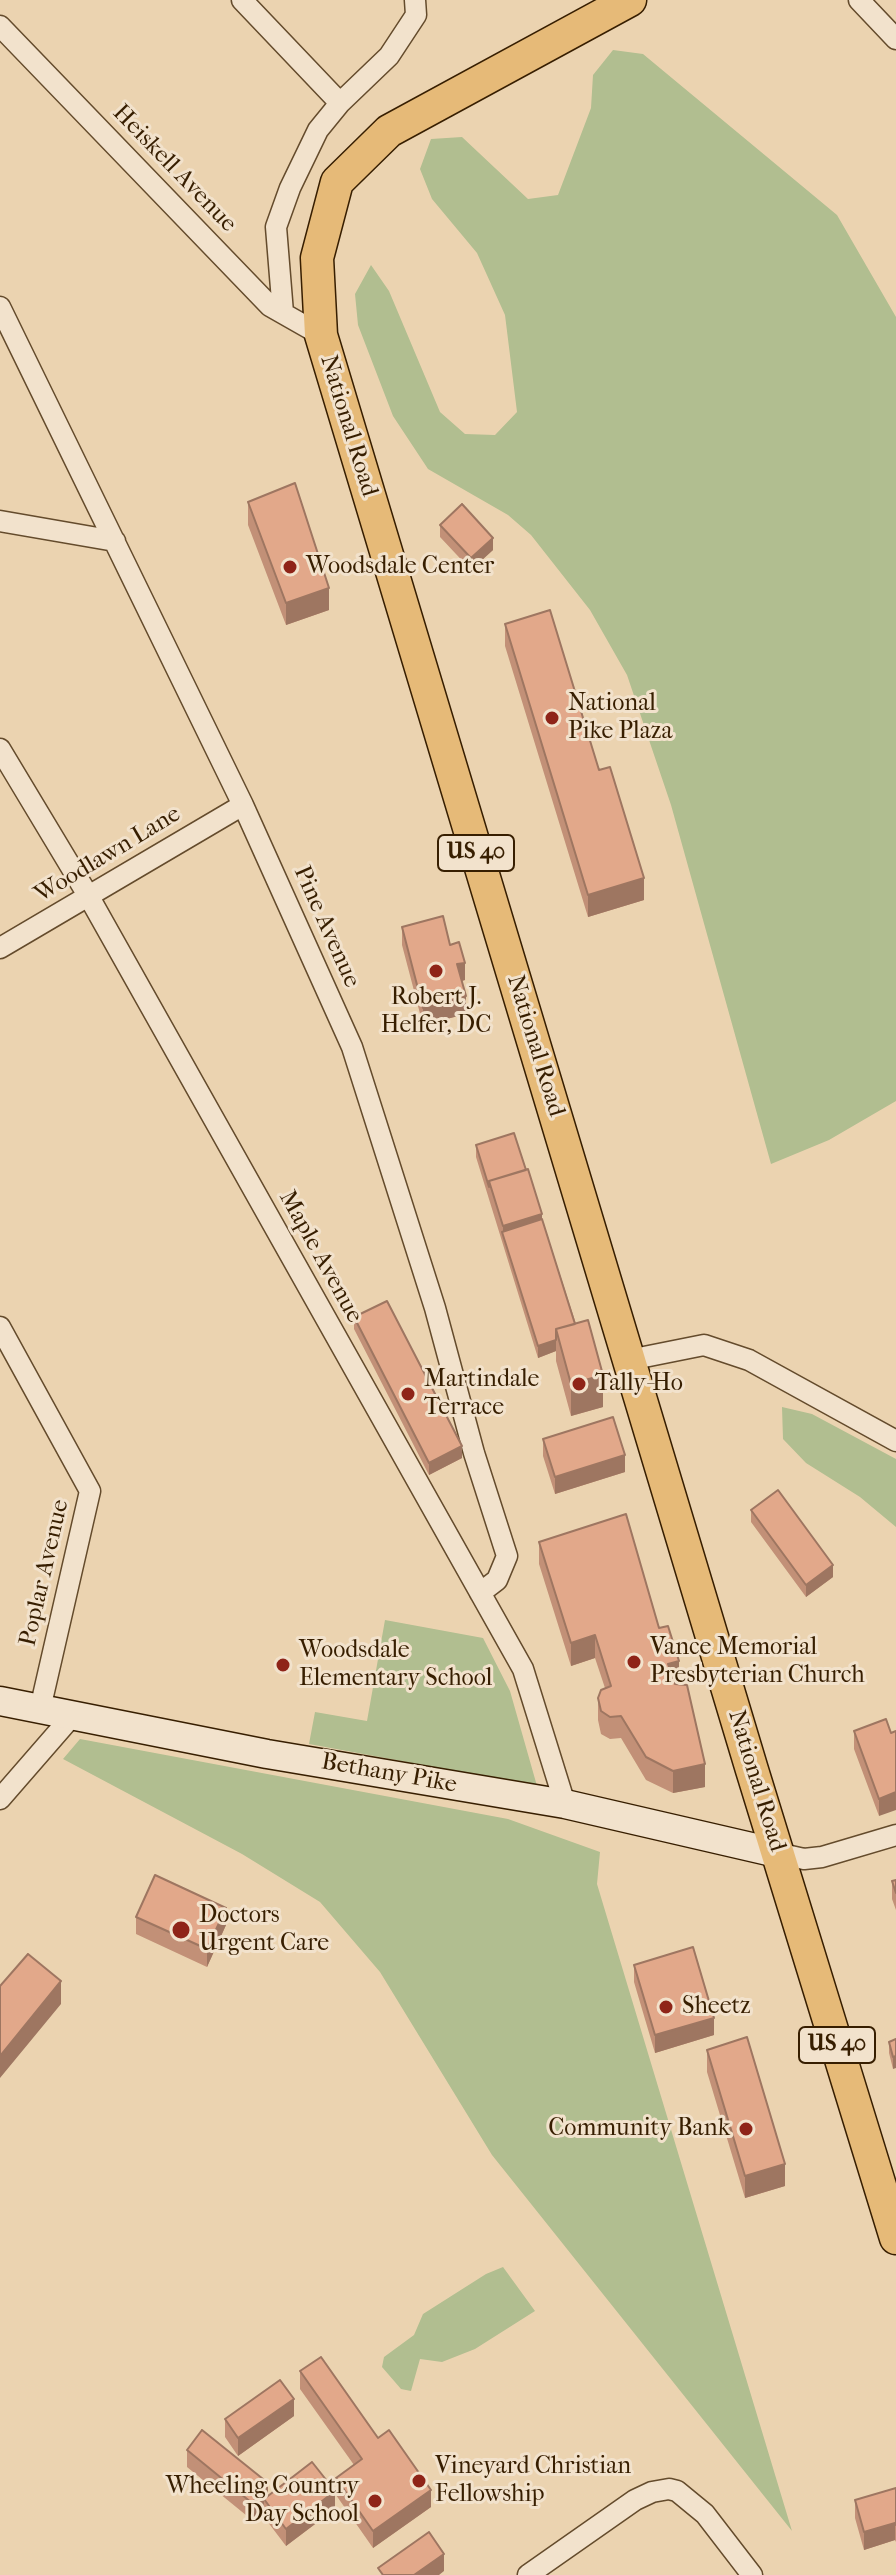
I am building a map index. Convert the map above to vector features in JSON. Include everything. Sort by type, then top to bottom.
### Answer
[{"type":"main road","name":"National Road","points":[[630,0],[389,131],[337,182],[317,258],[321,335],[777,1853],[890,2202],[896,2238]]},
{"type":"main road","name":"Bethany Pike","points":[[0,1701],[267,1754],[565,1804],[777,1853]]},
{"type":"street","points":[[242,0],[340,103]]},
{"type":"street","points":[[283,313],[276,227],[290,188],[318,130],[340,103],[389,56],[416,15],[415,0]]},
{"type":"street","points":[[859,0],[896,39]]},
{"type":"street","name":"Heiskell Avenue","points":[[0,26],[270,306],[321,335]]},
{"type":"street","name":"Pine Avenue","points":[[0,307],[243,805],[352,1047],[435,1308],[474,1453],[507,1556],[497,1580],[480,1593]]},
{"type":"street","points":[[0,521],[115,541]]},
{"type":"street","name":"Maple Avenue","points":[[0,749],[89,897],[523,1669],[565,1804]]},
{"type":"street","name":"Woodlawn Lane","points":[[0,948],[243,805]]},
{"type":"street","name":"Poplar Avenue","points":[[0,1327],[90,1491],[40,1709]]},
{"type":"street","points":[[629,1360],[704,1345],[749,1360],[896,1441]]},
{"type":"street","points":[[1,1795],[73,1715]]},
{"type":"street","points":[[777,1853],[804,1859],[822,1857],[896,1835]]},
{"type":"street","points":[[528,2575],[635,2500],[652,2492],[677,2491],[705,2514],[752,2575]]},
{"type":"green space","points":[[613,50],[643,54],[837,215],[896,317],[896,1101],[829,1140],[771,1164],[671,805],[627,675],[590,610],[531,535],[508,515],[428,469],[393,416],[358,325],[355,294],[371,265],[389,291],[440,412],[465,434],[495,435],[517,412],[505,315],[477,253],[432,199],[420,169],[431,139],[462,137],[528,199],[558,195],[591,108],[593,75]]},
{"type":"green space","points":[[782,1407],[812,1414],[896,1459],[896,1527],[860,1497],[806,1463],[783,1439]]},
{"type":"green space","points":[[385,1620],[483,1638],[510,1691],[537,1786],[309,1744],[315,1712],[367,1721]]},
{"type":"green space","points":[[80,1739],[508,1819],[600,1852],[597,1884],[792,2531],[492,2155],[380,1972],[320,1902],[242,1854],[63,1759]]},
{"type":"green space","points":[[503,2267],[535,2311],[475,2349],[442,2362],[420,2359],[411,2391],[401,2389],[382,2367],[384,2357],[414,2335],[423,2314],[486,2274]]},
{"type":"building","name":"Woodsdale Center","points":[[295,483],[329,588],[286,603],[248,502]]},
{"type":"building","points":[[462,504],[493,538],[471,558],[440,525]]},
{"type":"building","name":"National Pike Plaza","points":[[550,610],[599,770],[610,767],[644,878],[588,895],[505,624]]},
{"type":"building","name":"Robert J. Helfer, DC","points":[[443,916],[450,945],[459,942],[465,963],[457,964],[466,996],[423,1008],[402,927]]},
{"type":"building","points":[[514,1133],[526,1170],[489,1181],[489,1187],[476,1145]]},
{"type":"building","points":[[528,1169],[542,1214],[503,1226],[489,1181]]},
{"type":"building","points":[[542,1219],[575,1324],[556,1329],[556,1340],[538,1346],[502,1232]]},
{"type":"building","name":"Martindale Terrace","points":[[387,1301],[462,1446],[429,1463],[354,1317]]},
{"type":"building","points":[[588,1320],[603,1375],[571,1384],[556,1329]]},
{"type":"building","points":[[613,1417],[625,1455],[555,1477],[543,1439]]},
{"type":"building","points":[[778,1490],[833,1565],[806,1585],[751,1510]]},
{"type":"building","name":"Vance Memorial Presbyterian Church","points":[[626,1514],[659,1628],[668,1626],[679,1661],[668,1664],[675,1684],[687,1685],[705,1764],[673,1771],[646,1757],[621,1716],[610,1717],[601,1711],[598,1698],[601,1690],[611,1686],[595,1635],[571,1643],[539,1542]]},
{"type":"building","points":[[886,1719],[891,1733],[896,1731],[896,1792],[879,1799],[854,1731]]},
{"type":"building","points":[[155,1875],[226,1908],[207,1949],[136,1917]]},
{"type":"building","points":[[693,1947],[714,2018],[655,2035],[634,1965]]},
{"type":"building","points":[[28,1954],[61,1981],[0,2056],[0,1986]]},
{"type":"building","name":"Community Bank","points":[[747,2037],[785,2164],[745,2176],[707,2050]]},
{"type":"building","points":[[896,2039],[896,2056],[893,2057],[889,2042]]},
{"type":"building","name":"Wheeling Country Day School","points":[[321,2357],[378,2438],[389,2430],[431,2490],[373,2531],[336,2478],[362,2459],[300,2371]]},
{"type":"building","points":[[280,2380],[294,2399],[238,2438],[225,2419]]},
{"type":"building","points":[[202,2430],[268,2483],[252,2503],[187,2450]]},
{"type":"building","points":[[312,2462],[335,2491],[286,2529],[264,2499]]},
{"type":"building","points":[[896,2488],[896,2525],[864,2532],[855,2500]]},
{"type":"building","points":[[429,2532],[444,2554],[414,2575],[383,2575],[378,2568]]},
{"type":"place","name":"Woodsdale Center","points":[[290,567]]},
{"type":"place","name":"National Pike Plaza","points":[[552,718]]},
{"type":"place","name":"Robert J. Helfer, DC","points":[[436,971]]},
{"type":"place","name":"Tally-Ho","points":[[579,1384]]},
{"type":"place","name":"Martindale Terrace","points":[[408,1394]]},
{"type":"place","name":"Vance Memorial Presbyterian Church","points":[[634,1662]]},
{"type":"place","name":"Woodsdale Elementary School","points":[[283,1665]]},
{"type":"place","name":"Doctors Urgent Care","points":[[181,1930]]},
{"type":"place","name":"Sheetz","points":[[666,2007]]},
{"type":"place","name":"Community Bank","points":[[746,2129]]},
{"type":"place","name":"Vineyard Christian Fellowship","points":[[419,2481]]},
{"type":"place","name":"Wheeling Country Day School","points":[[375,2501]]}]
